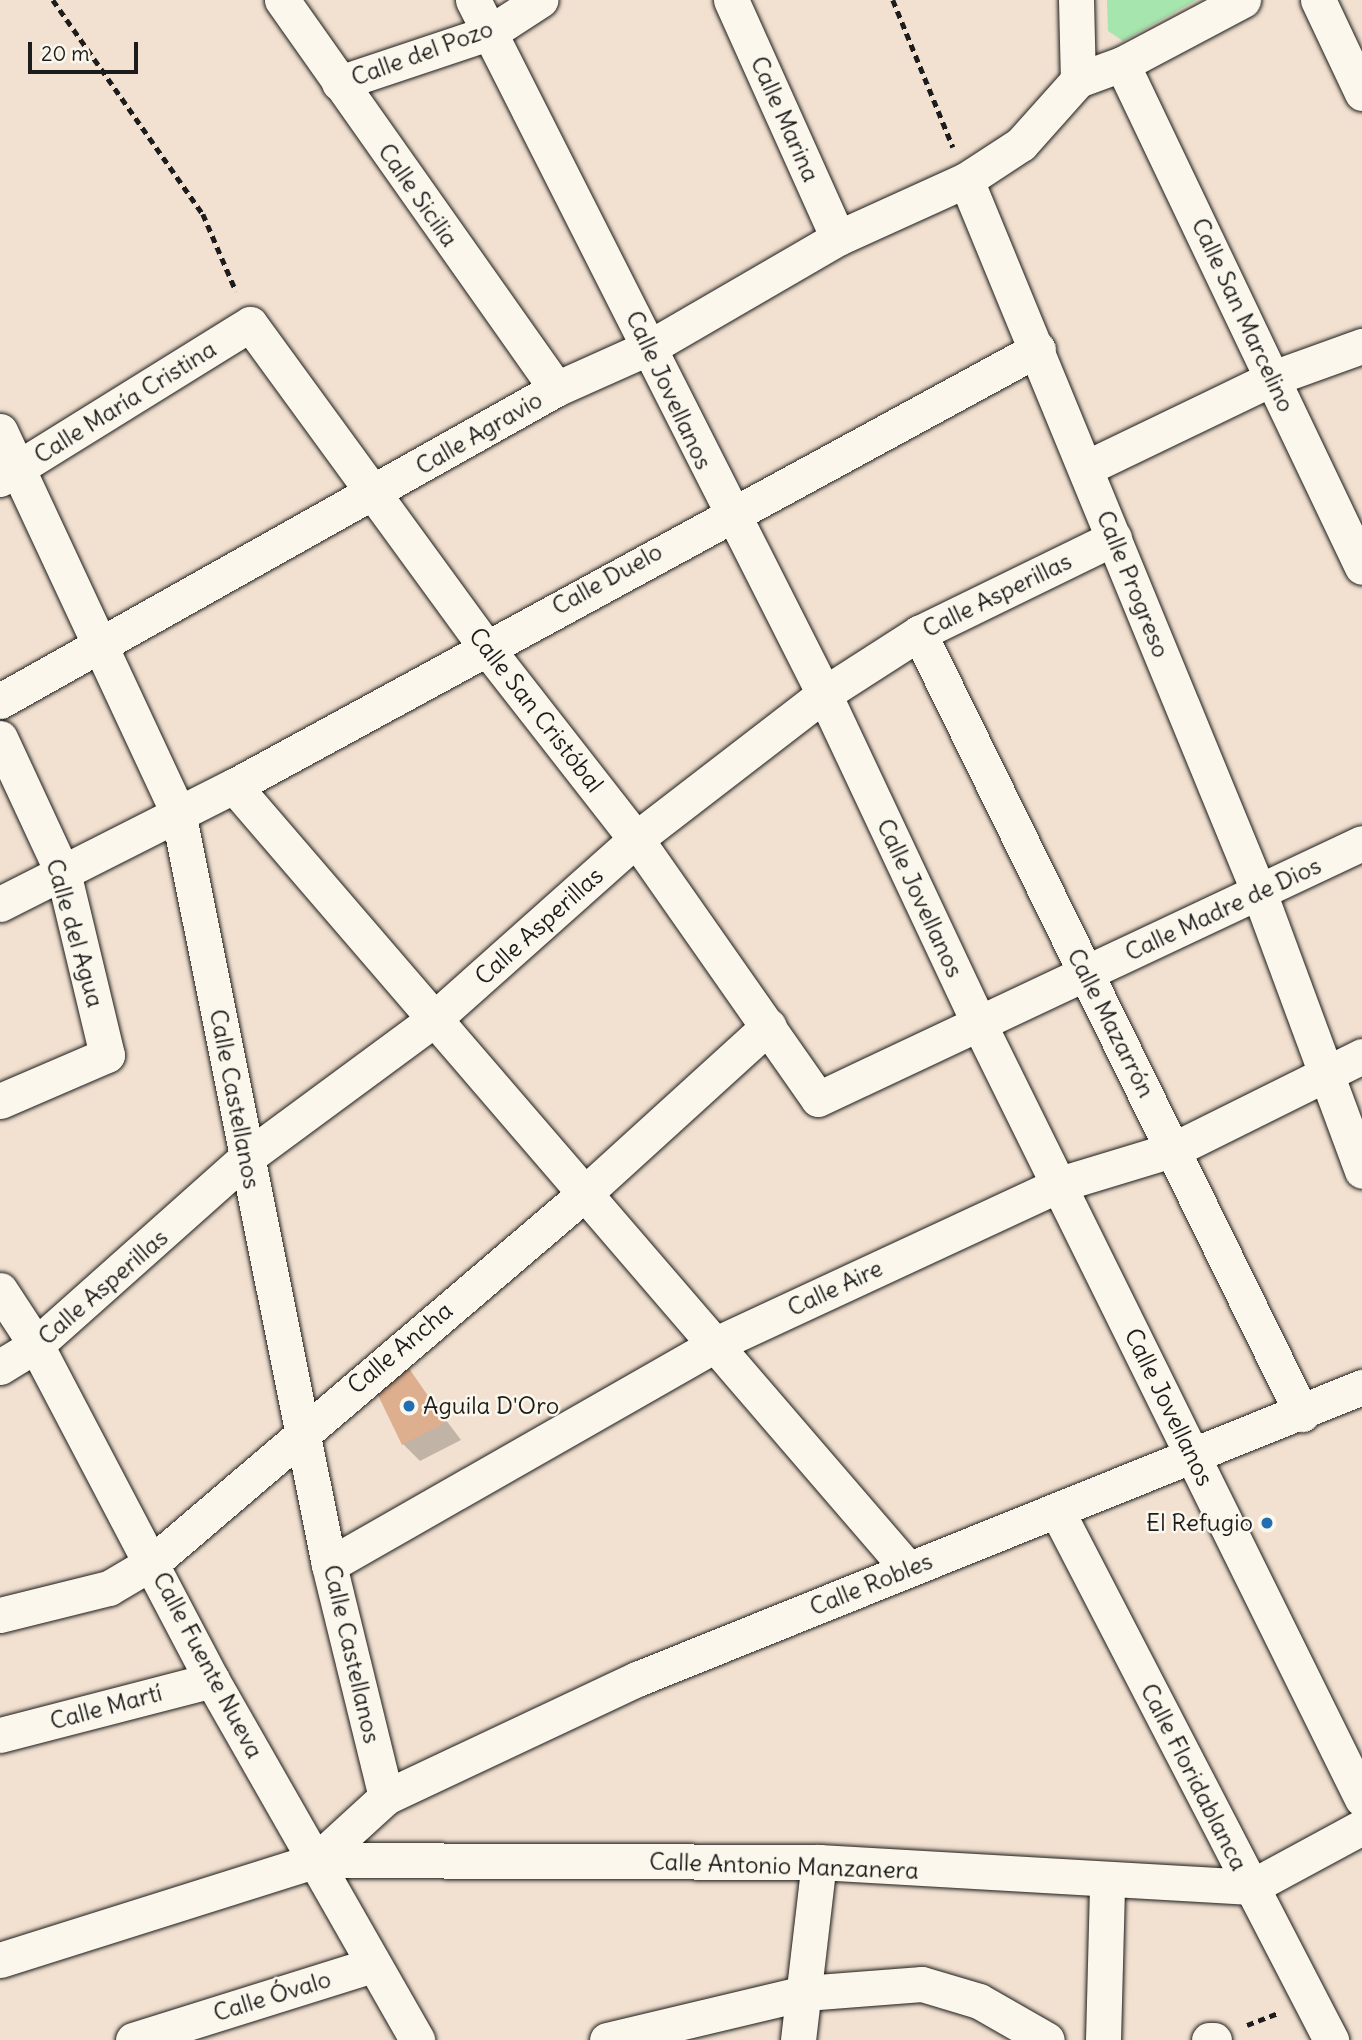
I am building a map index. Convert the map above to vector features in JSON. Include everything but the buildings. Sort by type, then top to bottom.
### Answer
[{"type":"street","name":"Calle Sicilia","points":[[282,0],[556,389]]},
{"type":"street","name":"Calle Jovellanos","points":[[473,0],[650,347],[728,513],[824,694],[979,1024],[1362,1799]]},
{"type":"street","name":"Calle Marina","points":[[731,0],[838,238]]},
{"type":"street","points":[[1076,0],[1078,80],[1122,64],[1243,0]]},
{"type":"street","points":[[1318,0],[1362,93]]},
{"type":"street","name":"Calle del Pozo","points":[[339,83],[491,32],[535,1]]},
{"type":"street","name":"Calle San Marcelino","points":[[1122,64],[1273,379],[1348,504],[1362,567]]},
{"type":"street","name":"Calle Agravio","points":[[0,701],[100,649],[556,389],[650,347],[838,238],[966,180],[1021,144],[1078,80]]},
{"type":"street","name":"Calle Progreso","points":[[966,180],[1038,349],[1261,895],[1329,1072],[1362,1171]]},
{"type":"street","name":"Calle María Cristina","points":[[9,474],[250,324]]},
{"type":"street","name":"Calle San Cristóbal","points":[[250,324],[485,646],[636,839],[818,1099]]},
{"type":"street","points":[[1086,468],[1273,379],[1362,346]]},
{"type":"street","name":"Calle Duelo","points":[[0,904],[64,876],[178,812],[234,786],[728,513],[1038,349]]},
{"type":"street","name":"Calle Castellanos","points":[[0,430],[9,474],[100,649],[178,812],[330,1564],[386,1797]]},
{"type":"street","name":"Calle Asperillas","points":[[0,1367],[36,1345],[246,1158],[433,1020],[636,839],[824,694],[919,633],[1114,538]]},
{"type":"street","name":"Calle Mazarrón","points":[[919,633],[1084,972],[1175,1149],[1302,1413]]},
{"type":"street","name":"Calle del Agua","points":[[0,738],[64,876],[107,1055],[0,1101]]},
{"type":"street","points":[[234,786],[583,1195],[718,1343],[908,1569]]},
{"type":"street","name":"Calle Madre de Dios","points":[[818,1099],[1084,972],[1261,895],[1362,843]]},
{"type":"street","name":"Calle Ancha","points":[[0,1615],[109,1588],[153,1562],[304,1427],[583,1195],[769,1026]]},
{"type":"street","name":"Calle Aire","points":[[330,1564],[718,1343],[1060,1184],[1175,1149],[1362,1056]]},
{"type":"street","name":"Calle Fuente Nueva","points":[[0,1290],[36,1345],[153,1562],[212,1680],[317,1860],[372,1965],[417,2040]]},
{"type":"street","name":"Calle Robles","points":[[317,1860],[386,1797],[637,1679],[908,1569],[1058,1513],[1362,1387]]},
{"type":"street","name":"Calle Floridablanca","points":[[1058,1513],[1331,2040]]},
{"type":"street","name":"Calle Martí","points":[[0,1735],[212,1680]]},
{"type":"street","points":[[1251,1887],[1362,1827]]},
{"type":"street","points":[[0,1960],[317,1860]]},
{"type":"street","name":"Calle Antonio Manzanera","points":[[317,1860],[819,1862],[1107,1883],[1251,1887]]},
{"type":"street","points":[[798,2040],[806,1993],[819,1862]]},
{"type":"street","points":[[1103,2040],[1107,1883]]},
{"type":"street","name":"Calle Óvalo","points":[[135,2040],[372,1965]]},
{"type":"street","points":[[607,2040],[806,1993],[922,1984],[979,2001],[1047,2040]]},
{"type":"path","points":[[53,0],[203,214],[250,324]]},
{"type":"path","points":[[893,0],[966,180]]},
{"type":"path","points":[[1212,2040],[1311,2000]]},
{"type":"green space","points":[[1107,0],[1197,0],[1123,41],[1108,31]]},
{"type":"place","name":"Aguila D'Oro","points":[[409,1406]]},
{"type":"place","name":"El Refugio","points":[[1267,1523]]}]
